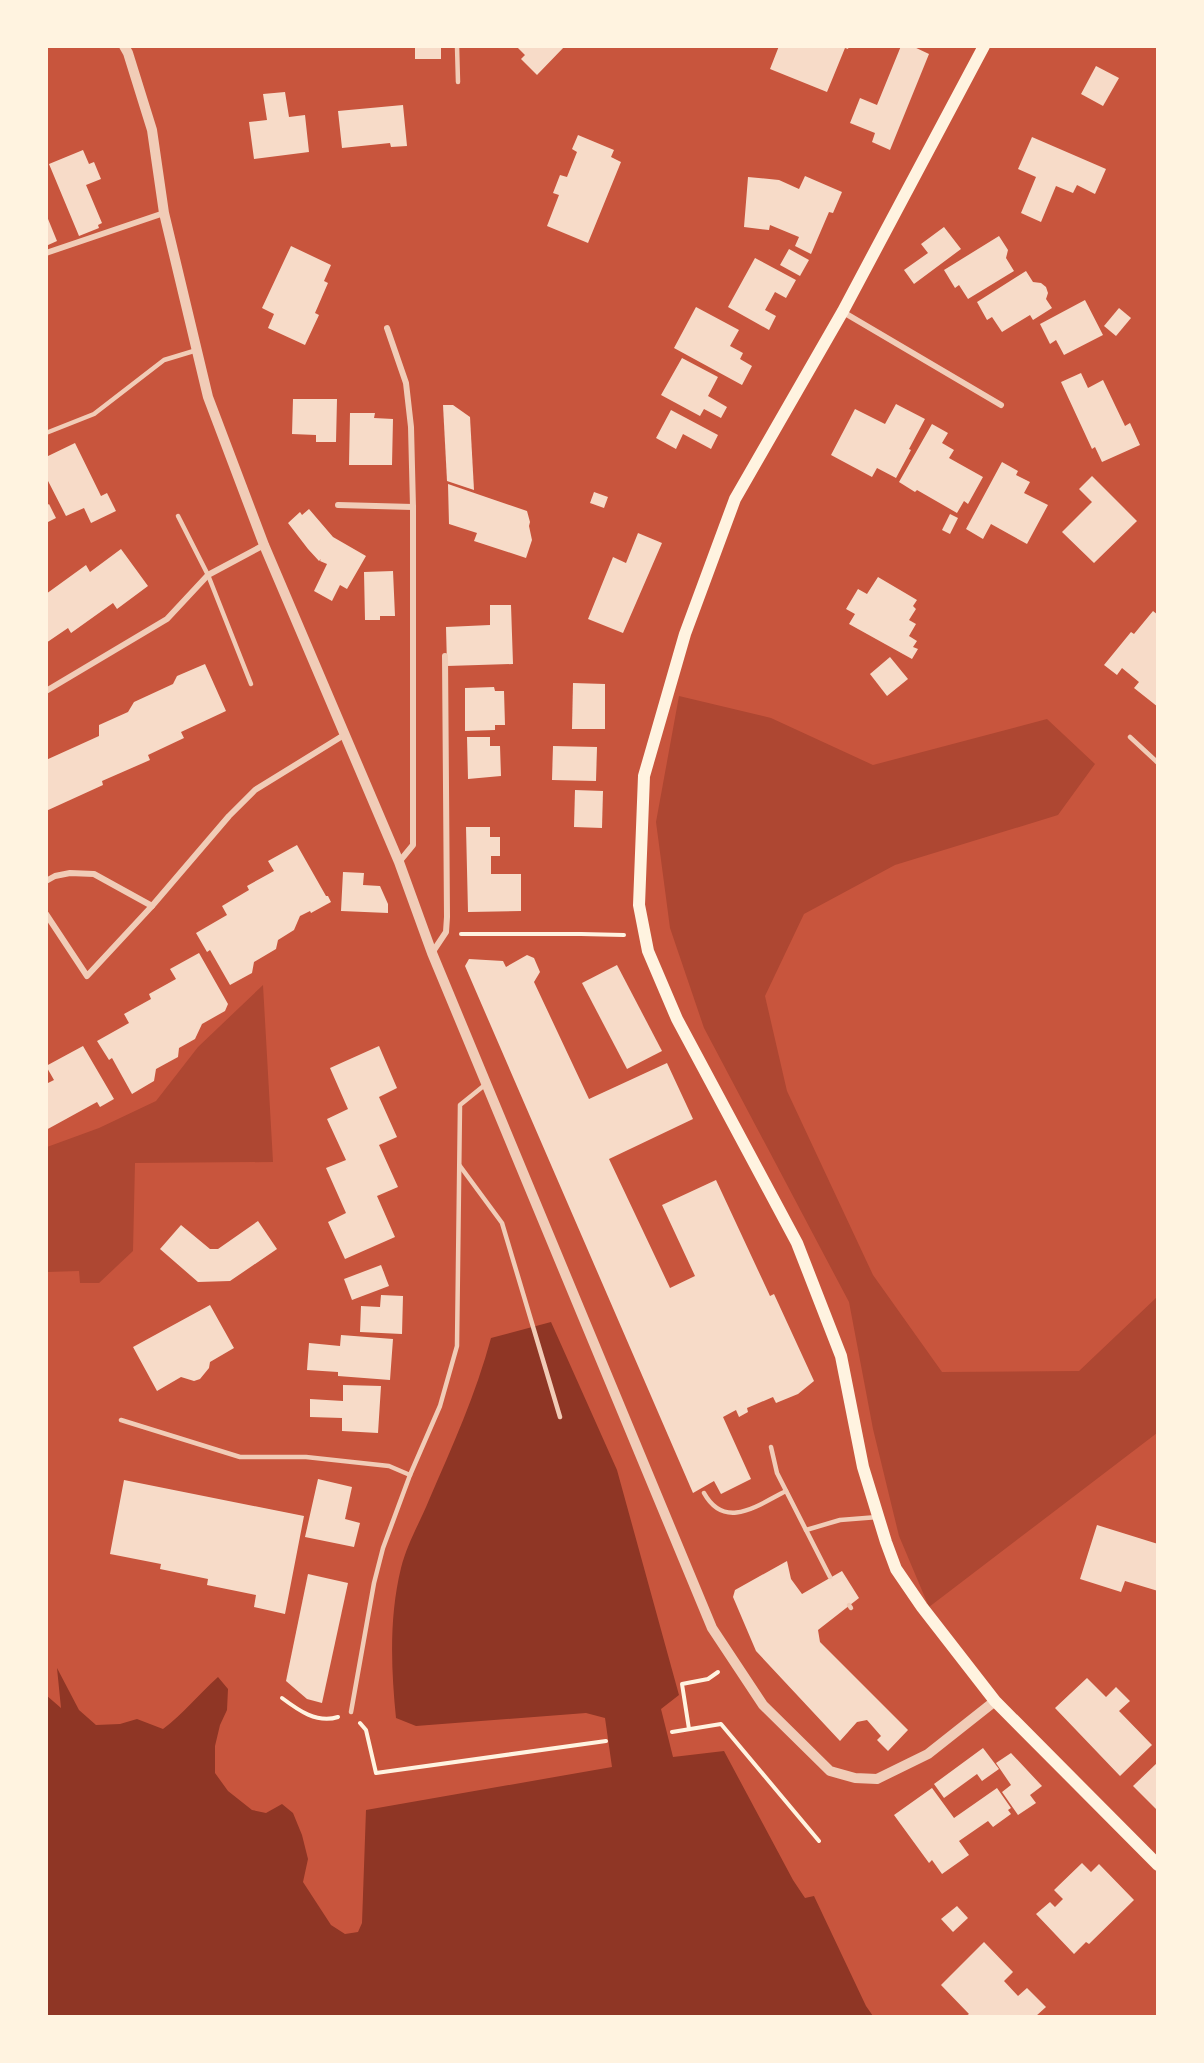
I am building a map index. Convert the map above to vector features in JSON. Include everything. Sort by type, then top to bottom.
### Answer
[{"type":"main road","points":[[984,46],[843,312],[735,499],[686,633],[644,776],[639,905],[648,951],[677,1019],[797,1243],[841,1356],[863,1467],[896,1569],[922,1607],[995,1701],[1158,1865]]},
{"type":"street","points":[[124,46],[152,130],[164,213],[208,397],[264,545],[399,862],[432,952],[712,1628],[763,1705],[830,1771],[855,1778],[877,1779],[928,1754],[995,1701]]},
{"type":"street","points":[[46,253],[164,213]]},
{"type":"street","points":[[843,312],[1001,405]]},
{"type":"street","points":[[387,328],[406,383],[411,427],[413,507],[413,844],[399,862]]},
{"type":"street","points":[[338,505],[413,507]]},
{"type":"street","points":[[46,691],[167,619],[208,575],[264,545]]},
{"type":"street","points":[[432,952],[444,934],[447,917],[445,656]]},
{"type":"street","points":[[46,914],[87,976],[152,906],[229,816],[255,790],[344,735]]},
{"type":"street","points":[[46,881],[55,876],[70,873],[93,874],[152,906]]},
{"type":"lane","points":[[457,46],[458,82]]},
{"type":"lane","points":[[46,433],[94,414],[164,360],[197,350]]},
{"type":"lane","points":[[178,516],[208,575],[251,684]]},
{"type":"lane","points":[[1130,737],[1158,763]]},
{"type":"lane","points":[[351,1712],[374,1583],[383,1548],[410,1475],[440,1406],[457,1346],[460,1105],[487,1083]]},
{"type":"lane","points":[[460,1166],[502,1223],[560,1417]]},
{"type":"lane","points":[[121,1420],[240,1457],[306,1457],[389,1466],[410,1475]]},
{"type":"lane","points":[[771,1447],[777,1473],[830,1577]]},
{"type":"lane","points":[[704,1493],[717,1509],[727,1513],[738,1513],[786,1491]]},
{"type":"lane","points":[[806,1530],[840,1520],[878,1517]]},
{"type":"path","points":[[444,934],[623,934]]},
{"type":"path","points":[[689,1729],[682,1683],[708,1679],[734,1661]]},
{"type":"path","points":[[282,1698],[310,1716],[328,1720],[351,1712],[366,1730],[376,1773],[606,1741]]},
{"type":"path","points":[[672,1732],[720,1724],[819,1841]]},
{"type":"shaded area","points":[[679,696],[771,718],[873,765],[1047,719],[1095,764],[1058,815],[895,865],[804,914],[765,996],[787,1091],[873,1275],[942,1372],[1079,1371],[1157,1297],[1157,1433],[929,1607],[899,1536],[873,1429],[849,1302],[704,1028],[670,928],[656,822]]},
{"type":"shaded area","points":[[263,985],[273,1162],[135,1163],[133,1251],[99,1283],[80,1283],[79,1271],[47,1272],[47,1147],[99,1128],[156,1101],[198,1047]]},
{"type":"shaded area","points":[[551,1322],[617,1470],[679,1695],[661,1709],[673,1757],[724,1751],[793,1880],[805,1898],[814,1896],[866,2006],[873,2016],[47,2016],[46,1695],[61,1708],[57,1668],[79,1710],[96,1725],[120,1724],[137,1719],[163,1729],[218,1677],[228,1689],[227,1710],[220,1725],[215,1746],[215,1773],[228,1791],[252,1810],[266,1813],[282,1804],[293,1813],[308,1859],[303,1882],[331,1925],[345,1934],[358,1932],[362,1923],[366,1810],[612,1767],[605,1718],[586,1713],[416,1726],[396,1718],[392,1661],[394,1605],[407,1550],[463,1420],[491,1338]]},
{"type":"building","points":[[415,46],[441,46],[441,59],[415,59]]},
{"type":"building","points":[[516,46],[565,46],[537,75],[521,59],[525,55]]},
{"type":"building","points":[[779,46],[849,46],[848,49],[845,48],[827,92],[770,69]]},
{"type":"building","points":[[901,46],[912,46],[929,54],[890,150],[872,142],[875,133],[850,123],[860,98],[877,105]]},
{"type":"building","points":[[1096,66],[1119,78],[1103,106],[1081,94]]},
{"type":"building","points":[[285,92],[289,117],[305,115],[309,152],[254,159],[249,122],[267,120],[263,94]]},
{"type":"building","points":[[403,105],[407,146],[391,147],[390,143],[342,148],[338,111]]},
{"type":"building","points":[[578,135],[614,150],[611,157],[621,162],[588,243],[547,226],[559,195],[553,193],[560,175],[567,177],[577,152],[572,149]]},
{"type":"building","points":[[1032,137],[1106,169],[1095,194],[1077,185],[1073,193],[1056,186],[1041,222],[1021,213],[1036,177],[1018,169]]},
{"type":"building","points":[[83,150],[89,164],[94,162],[101,179],[86,185],[102,223],[98,225],[99,228],[79,236],[49,164]]},
{"type":"building","points":[[805,176],[842,192],[833,213],[829,212],[811,254],[795,246],[799,237],[770,225],[769,230],[744,227],[748,177],[779,180],[799,189]]},
{"type":"building","points":[[46,214],[57,241],[46,246]]},
{"type":"building","points":[[944,227],[961,249],[914,284],[904,270],[928,253],[921,244]]},
{"type":"building","points":[[999,236],[1008,250],[1006,258],[1014,271],[968,299],[959,285],[955,288],[944,270]]},
{"type":"building","points":[[291,246],[331,265],[324,281],[328,283],[315,313],[319,315],[305,345],[268,328],[274,314],[262,308]]},
{"type":"building","points":[[789,249],[809,260],[800,276],[780,265]]},
{"type":"building","points":[[755,258],[796,280],[786,298],[775,292],[765,310],[776,316],[769,330],[728,307]]},
{"type":"building","points":[[1026,271],[1033,282],[1041,283],[1046,287],[1048,293],[1046,299],[1052,308],[1033,320],[1030,315],[1002,332],[992,317],[987,320],[977,302]]},
{"type":"building","points":[[1085,300],[1103,335],[1064,355],[1056,340],[1050,344],[1040,324]]},
{"type":"building","points":[[696,307],[739,330],[730,346],[743,353],[740,359],[752,366],[742,385],[674,348]]},
{"type":"building","points":[[1119,308],[1131,318],[1116,336],[1104,326]]},
{"type":"building","points":[[682,358],[718,377],[708,396],[727,407],[721,418],[704,409],[700,416],[661,395]]},
{"type":"building","points":[[1081,373],[1088,388],[1103,380],[1125,426],[1130,423],[1140,445],[1102,462],[1095,447],[1092,449],[1061,382]]},
{"type":"building","points":[[293,399],[337,399],[336,442],[316,442],[316,435],[292,434]]},
{"type":"building","points":[[896,404],[925,419],[896,478],[877,468],[872,477],[831,455],[855,409],[885,424]]},
{"type":"building","points":[[443,405],[453,405],[470,417],[474,490],[447,481]]},
{"type":"building","points":[[671,410],[718,435],[711,449],[683,434],[676,449],[656,438]]},
{"type":"building","points":[[350,413],[375,413],[374,418],[393,419],[392,465],[349,465]]},
{"type":"building","points":[[932,424],[948,433],[942,443],[954,450],[949,458],[983,477],[968,504],[964,501],[957,513],[899,482]]},
{"type":"building","points":[[75,443],[101,496],[107,493],[116,511],[91,523],[84,508],[66,516],[46,477],[46,457]]},
{"type":"building","points":[[1002,462],[1018,471],[1016,475],[1030,482],[1024,493],[1048,505],[1027,544],[991,524],[983,539],[966,529]]},
{"type":"building","points":[[1092,476],[1137,521],[1094,563],[1062,532],[1092,502],[1079,489]]},
{"type":"building","points":[[448,484],[527,511],[532,540],[526,558],[474,541],[477,533],[449,524]]},
{"type":"building","points":[[594,492],[608,497],[604,508],[590,503]]},
{"type":"building","points":[[49,504],[56,518],[46,523],[46,506]]},
{"type":"building","points":[[309,509],[333,537],[366,556],[347,589],[340,585],[332,601],[314,591],[327,564],[320,561],[321,559],[319,561],[288,523],[300,512],[302,515]]},
{"type":"building","points":[[950,514],[958,518],[950,534],[942,530]]},
{"type":"building","points":[[638,533],[662,543],[623,633],[588,619],[613,557],[626,563]]},
{"type":"building","points":[[121,549],[148,586],[117,609],[113,603],[71,633],[68,628],[46,643],[46,594],[86,565],[90,572]]},
{"type":"building","points":[[393,571],[395,616],[380,616],[380,620],[365,620],[364,572]]},
{"type":"building","points":[[878,577],[917,600],[913,606],[916,609],[909,620],[916,624],[909,636],[917,641],[913,647],[918,649],[912,659],[849,624],[855,614],[846,609],[858,589],[867,594]]},
{"type":"building","points":[[490,605],[511,605],[513,664],[447,666],[446,627],[490,625]]},
{"type":"building","points":[[1153,611],[1158,615],[1158,707],[1134,688],[1139,682],[1122,668],[1117,675],[1104,665],[1131,632],[1134,634]]},
{"type":"building","points":[[890,657],[908,679],[887,696],[870,674]]},
{"type":"building","points":[[205,664],[226,711],[181,732],[184,738],[148,755],[150,760],[102,781],[103,785],[46,811],[46,760],[99,736],[99,725],[128,712],[134,702],[173,684],[177,676]]},
{"type":"building","points":[[573,683],[605,684],[605,729],[572,729]]},
{"type":"building","points":[[494,687],[495,691],[504,691],[505,725],[495,725],[495,730],[465,731],[465,688]]},
{"type":"building","points":[[467,737],[490,737],[490,746],[500,746],[501,776],[468,779]]},
{"type":"building","points":[[553,746],[597,747],[596,781],[552,780]]},
{"type":"building","points":[[575,790],[603,791],[602,828],[574,827]]},
{"type":"building","points":[[466,827],[490,827],[490,837],[500,837],[500,856],[491,856],[491,874],[521,874],[521,911],[468,912]]},
{"type":"building","points":[[297,845],[331,902],[300,916],[294,930],[278,940],[276,949],[254,962],[252,973],[230,985],[210,950],[207,952],[196,933],[227,915],[222,906],[249,890],[247,886],[274,871],[268,861]]},
{"type":"building","points":[[343,872],[364,873],[363,885],[380,886],[388,904],[388,913],[341,911]]},
{"type":"building","points":[[199,953],[228,1004],[225,1011],[202,1024],[195,1039],[179,1048],[178,1057],[156,1069],[154,1081],[132,1094],[112,1058],[109,1060],[97,1041],[129,1023],[124,1014],[151,999],[149,994],[176,979],[170,969]]},
{"type":"building","points":[[527,955],[534,958],[540,972],[534,982],[589,1099],[667,1063],[693,1119],[609,1159],[670,1288],[695,1276],[662,1205],[716,1180],[770,1296],[774,1294],[814,1381],[798,1394],[776,1403],[773,1397],[747,1408],[748,1412],[739,1417],[736,1410],[723,1417],[751,1479],[721,1494],[714,1481],[693,1493],[465,966],[469,959],[503,961],[506,967]]},
{"type":"building","points":[[617,965],[662,1051],[627,1069],[582,983]]},
{"type":"building","points":[[83,1046],[114,1099],[100,1107],[97,1102],[46,1130],[46,1084],[54,1080],[46,1066]]},
{"type":"building","points":[[379,1046],[397,1088],[379,1097],[397,1137],[379,1145],[398,1187],[377,1196],[395,1237],[345,1259],[328,1222],[346,1213],[326,1168],[346,1160],[327,1119],[348,1109],[330,1068]]},
{"type":"building","points":[[258,1221],[277,1249],[230,1281],[198,1282],[160,1249],[181,1225],[210,1249],[218,1249]]},
{"type":"building","points":[[381,1265],[389,1286],[352,1300],[344,1279]]},
{"type":"building","points":[[381,1295],[403,1296],[402,1334],[360,1332],[361,1306],[380,1307]]},
{"type":"building","points":[[210,1305],[234,1348],[210,1362],[209,1368],[200,1379],[194,1381],[181,1377],[157,1391],[133,1347]]},
{"type":"building","points":[[341,1335],[393,1339],[390,1380],[338,1376],[338,1372],[307,1370],[309,1343],[340,1346]]},
{"type":"building","points":[[343,1385],[381,1386],[378,1433],[342,1431],[342,1418],[310,1417],[310,1399],[343,1401]]},
{"type":"building","points":[[318,1479],[352,1487],[345,1519],[360,1523],[354,1547],[305,1537]]},
{"type":"building","points":[[124,1480],[304,1516],[285,1614],[254,1607],[256,1595],[207,1585],[208,1579],[160,1569],[161,1564],[110,1554]]},
{"type":"building","points":[[1097,1525],[1158,1544],[1158,1591],[1125,1581],[1121,1592],[1080,1579]]},
{"type":"building","points":[[787,1561],[791,1579],[802,1594],[842,1571],[859,1598],[818,1630],[820,1642],[908,1730],[888,1751],[877,1740],[881,1736],[867,1720],[857,1722],[840,1741],[756,1651],[733,1597],[735,1590]]},
{"type":"building","points":[[308,1574],[348,1583],[322,1703],[307,1699],[286,1681]]},
{"type":"building","points":[[1087,1678],[1106,1697],[1116,1687],[1130,1701],[1119,1711],[1152,1745],[1120,1776],[1055,1708]]},
{"type":"building","points":[[983,1748],[999,1769],[982,1781],[977,1774],[944,1798],[934,1784]]},
{"type":"building","points":[[1011,1753],[1042,1786],[1030,1795],[1036,1803],[1018,1815],[1002,1792],[1011,1785],[996,1763]]},
{"type":"building","points":[[1158,1762],[1158,1811],[1133,1786]]},
{"type":"building","points":[[932,1788],[954,1818],[997,1788],[1011,1808],[1008,1810],[1011,1814],[993,1827],[988,1821],[959,1841],[969,1855],[942,1874],[932,1860],[929,1863],[894,1815]]},
{"type":"building","points":[[1082,1863],[1091,1872],[1099,1864],[1134,1900],[1089,1944],[1086,1942],[1074,1954],[1036,1914],[1050,1902],[1055,1907],[1063,1899],[1054,1890]]},
{"type":"building","points":[[957,1906],[968,1918],[953,1932],[941,1919]]},
{"type":"building","points":[[984,1942],[1013,1972],[1004,1981],[1018,1996],[1027,1988],[1046,2007],[1036,2016],[966,2016],[969,2014],[941,1985]]}]
